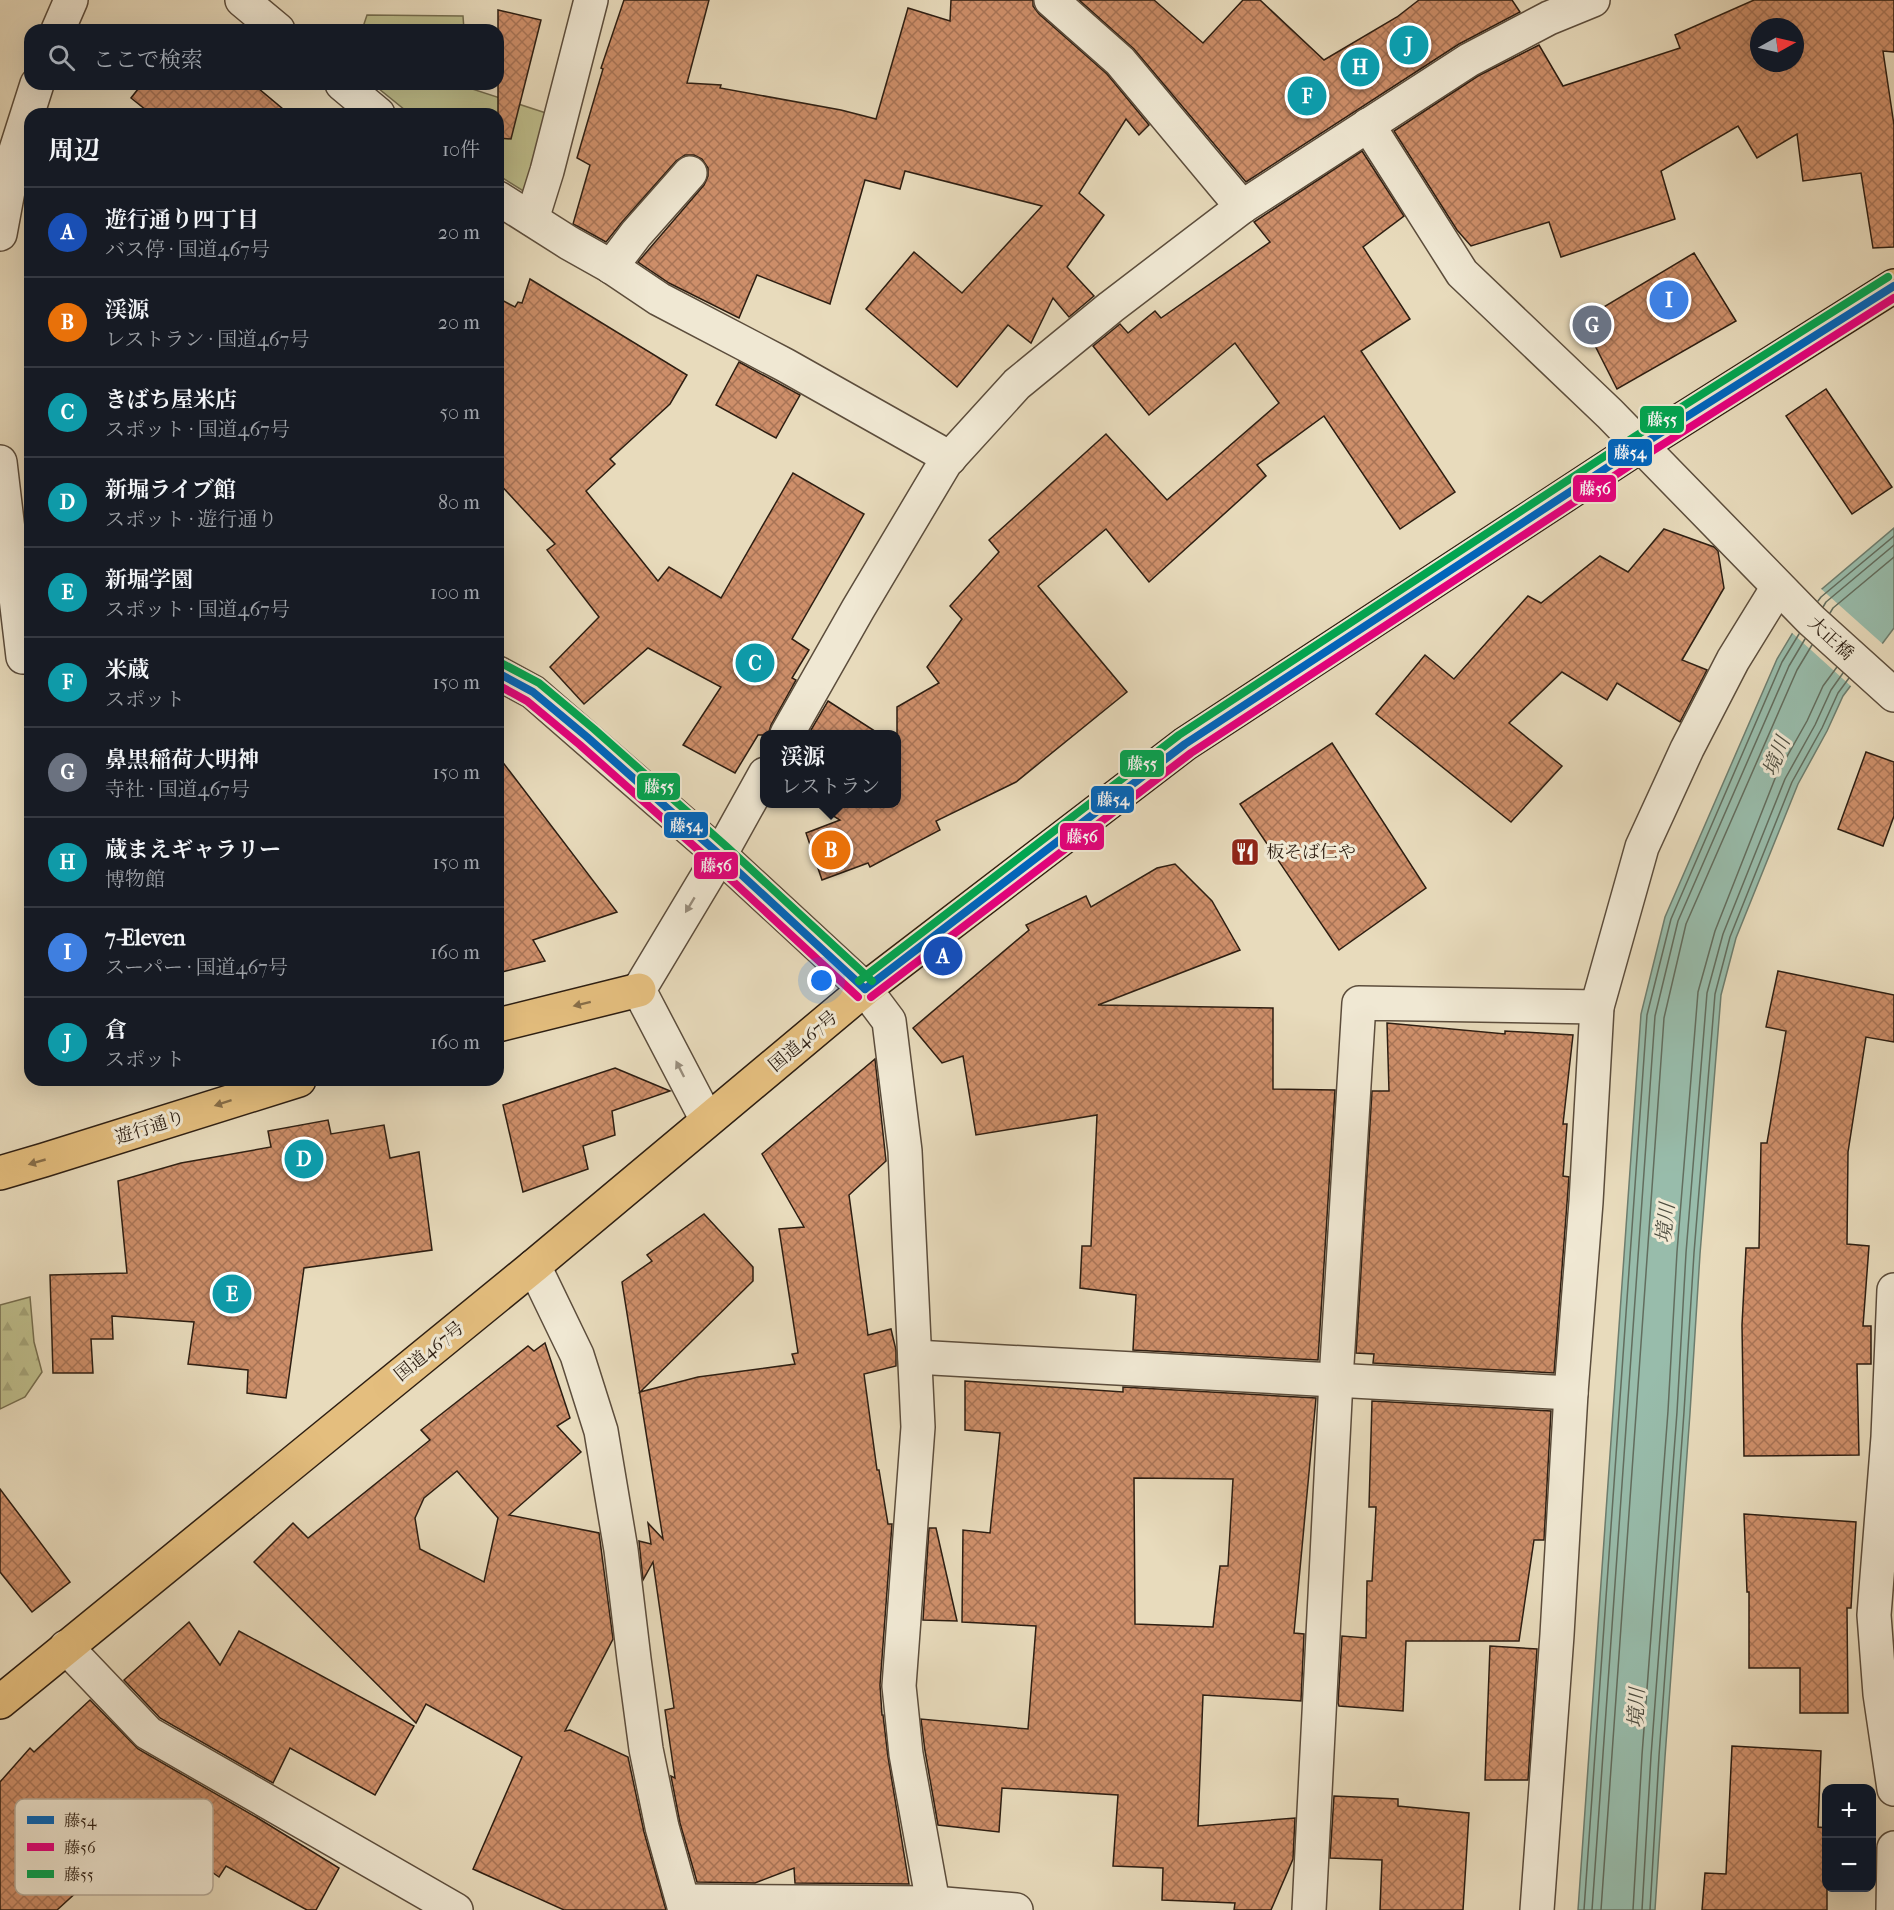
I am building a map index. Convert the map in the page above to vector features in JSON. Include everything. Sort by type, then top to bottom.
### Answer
[{"type":"main road","name":"国道467号","points":[[0,1702],[534,1266],[866,989],[1185,744],[1640,446],[1894,286]]},
{"type":"main road","points":[[504,1024],[639,990]]},
{"type":"main road","name":"遊行通り","points":[[0,1173],[280,1086]]},
{"type":"street","points":[[61,24],[71,0]]},
{"type":"street","points":[[242,0],[271,24]]},
{"type":"street","points":[[532,219],[547,171],[591,0]]},
{"type":"street","points":[[1051,0],[1120,61],[1242,207]]},
{"type":"street","points":[[790,730],[858,609],[950,458],[1017,384],[1111,307],[1242,207],[1470,60],[1549,18],[1593,0]]},
{"type":"street","points":[[29,108],[35,90]]},
{"type":"street","points":[[349,90],[371,108]]},
{"type":"street","points":[[0,234],[15,153],[24,125]]},
{"type":"street","name":"大正橋","points":[[1368,125],[1462,273],[1610,414],[1778,587],[1889,691]]},
{"type":"street","points":[[611,267],[636,234],[690,173]]},
{"type":"street","points":[[504,202],[659,299],[785,365],[950,458]]},
{"type":"street","points":[[0,462],[18,658]]},
{"type":"street","points":[[1537,1910],[1586,1202],[1597,1007],[1642,847],[1687,748],[1733,660],[1778,587]]},
{"type":"street","points":[[504,676],[533,692],[720,855],[866,989],[889,1021],[905,1151],[918,1427],[899,1686],[906,1754],[933,1907]]},
{"type":"street","points":[[707,1120],[639,990],[720,855],[760,783]]},
{"type":"street","points":[[1309,1910],[1336,1380],[1359,1003],[1597,1007]]},
{"type":"street","points":[[534,1266],[577,1354],[601,1431],[621,1550],[646,1749],[662,1827],[685,1905],[1016,1910]]},
{"type":"street","points":[[1894,1290],[1888,1437],[1874,1615],[1880,1694],[1894,1789]]},
{"type":"street","points":[[915,1357],[1571,1393]]},
{"type":"street","points":[[66,1647],[148,1733],[456,1910]]},
{"type":"street","points":[[1893,1910],[1894,1848]]},
{"type":"green space","points":[[367,15],[463,16],[464,24],[364,24]]},
{"type":"green space","points":[[380,90],[475,90],[546,113],[525,192],[504,179],[504,108],[403,108]]},
{"type":"green space","points":[[30,1297],[34,1342],[42,1372],[25,1397],[0,1409],[0,1305]]},
{"type":"water","name":"境川","points":[[1894,528],[1894,628],[1843,696],[1798,784],[1736,938],[1721,995],[1700,1254],[1655,1910],[1578,1910],[1641,1014],[1665,917],[1777,659],[1816,594]]},
{"type":"pier","points":[[1819,587],[1885,646],[1853,688],[1790,631],[1813,592]]},
{"type":"building","points":[[624,0],[709,0],[687,83],[721,85],[720,88],[841,110],[876,119],[908,8],[950,21],[951,0],[1033,0],[1033,6],[1039,14],[1107,74],[1149,125],[1139,135],[1126,119],[1079,193],[1104,215],[1067,267],[1094,296],[1069,317],[1053,298],[1031,343],[1008,325],[957,387],[866,309],[914,252],[962,293],[1042,206],[905,171],[900,189],[865,180],[830,304],[757,275],[739,318],[669,283],[638,262],[704,185],[708,176],[708,168],[702,159],[694,155],[685,155],[676,161],[606,242],[573,224],[590,165],[577,158],[603,69],[601,68]]},
{"type":"building","points":[[1079,0],[1154,0],[1203,43],[1243,0],[1260,0],[1324,60],[1397,17],[1419,0],[1512,0],[1520,12],[1459,44],[1246,182],[1134,49]]},
{"type":"building","points":[[1754,0],[1894,0],[1894,52],[1883,51],[1894,125],[1894,247],[1873,248],[1861,173],[1803,181],[1797,134],[1757,158],[1738,126],[1661,171],[1675,219],[1561,257],[1549,222],[1471,246],[1457,230],[1394,131],[1478,76],[1539,45],[1563,86],[1680,48],[1675,35]]},
{"type":"building","points":[[498,10],[541,20],[511,139],[504,138],[504,108],[498,108],[498,90],[504,90],[504,24],[498,24]]},
{"type":"building","points":[[137,90],[260,90],[282,108],[144,108],[131,98]]},
{"type":"building","points":[[1362,151],[1404,216],[1363,247],[1410,319],[1361,351],[1455,492],[1400,529],[1324,416],[1257,465],[1266,476],[1149,582],[1106,529],[1038,586],[1127,692],[1016,782],[936,821],[940,830],[870,867],[868,863],[822,880],[806,833],[840,820],[820,808],[901,808],[901,730],[897,730],[897,707],[939,683],[927,667],[962,619],[950,606],[999,552],[989,540],[1106,434],[1167,500],[1279,403],[1235,343],[1149,415],[1093,346],[1120,324],[1128,333],[1155,311],[1161,318],[1270,242],[1254,222]]},
{"type":"building","points":[[1694,253],[1736,321],[1617,389],[1582,320]]},
{"type":"building","points":[[530,279],[687,375],[670,404],[610,459],[615,464],[586,491],[658,581],[669,567],[721,598],[793,473],[864,514],[792,639],[809,650],[792,678],[796,680],[770,730],[760,730],[760,735],[735,773],[683,745],[721,687],[648,648],[584,704],[550,667],[599,617],[547,550],[555,544],[504,489],[504,301],[515,307],[518,302],[522,303]]},
{"type":"building","points":[[739,362],[800,395],[776,438],[716,405]]},
{"type":"building","points":[[1826,389],[1892,487],[1852,514],[1786,416]]},
{"type":"building","points":[[1664,529],[1714,547],[1718,551],[1724,588],[1682,660],[1707,670],[1680,722],[1617,683],[1607,700],[1562,672],[1509,723],[1562,766],[1511,822],[1376,714],[1425,655],[1454,679],[1528,596],[1541,603],[1600,556],[1628,572]]},
{"type":"building","points":[[828,701],[873,730],[811,730]]},
{"type":"building","points":[[1332,743],[1426,888],[1339,950],[1240,804]]},
{"type":"building","points":[[1866,752],[1894,762],[1894,816],[1883,846],[1838,829]]},
{"type":"building","points":[[504,764],[617,912],[533,940],[545,961],[504,971]]},
{"type":"building","points":[[1175,864],[1212,901],[1240,950],[1098,1005],[1273,1008],[1273,1089],[1335,1090],[1318,1360],[1133,1350],[1136,1295],[1080,1288],[1082,1246],[1091,1246],[1097,1115],[976,1135],[963,1056],[942,1063],[913,1028],[1029,930],[1026,925],[1086,896],[1091,907],[1157,868]]},
{"type":"building","points":[[1778,971],[1894,995],[1894,1042],[1866,1037],[1848,1152],[1847,1244],[1869,1246],[1863,1326],[1871,1326],[1871,1364],[1857,1364],[1859,1455],[1744,1456],[1742,1325],[1746,1248],[1759,1248],[1761,1143],[1767,1143],[1786,1031],[1766,1027]]},
{"type":"building","points":[[1387,1023],[1505,1034],[1505,1031],[1573,1035],[1563,1124],[1567,1124],[1563,1176],[1569,1177],[1554,1373],[1373,1363],[1374,1354],[1356,1353],[1372,1091],[1389,1091]]},
{"type":"building","points":[[875,1059],[886,1161],[849,1195],[868,1335],[891,1329],[896,1350],[896,1366],[864,1374],[877,1470],[879,1470],[888,1524],[892,1524],[880,1685],[888,1757],[909,1884],[795,1883],[794,1868],[755,1883],[697,1882],[680,1823],[671,1776],[675,1778],[665,1710],[674,1708],[653,1562],[643,1580],[639,1541],[651,1544],[648,1523],[663,1539],[622,1282],[652,1261],[647,1255],[704,1214],[753,1267],[753,1281],[640,1392],[698,1377],[795,1364],[792,1354],[798,1353],[779,1229],[804,1227],[762,1154]]},
{"type":"building","points":[[615,1068],[670,1091],[612,1111],[615,1135],[583,1146],[588,1169],[523,1192],[503,1105]]},
{"type":"building","points":[[328,1120],[331,1134],[384,1125],[390,1158],[419,1152],[432,1250],[304,1268],[286,1398],[247,1393],[248,1370],[188,1364],[194,1322],[112,1316],[113,1339],[91,1339],[93,1373],[53,1373],[50,1275],[127,1273],[118,1181],[181,1163],[271,1147],[268,1131]]},
{"type":"building","points":[[545,1343],[570,1418],[557,1426],[581,1452],[509,1515],[599,1533],[613,1639],[565,1731],[570,1730],[628,1757],[644,1832],[666,1910],[564,1910],[473,1869],[522,1757],[426,1704],[416,1723],[254,1562],[293,1523],[308,1538],[430,1440],[421,1430],[528,1346],[534,1351]],"holes":[[[457,1471],[498,1518],[484,1582],[420,1549],[415,1518],[424,1498]]]},
{"type":"building","points":[[965,1381],[1123,1392],[1123,1387],[1316,1398],[1294,1633],[1304,1634],[1301,1701],[1203,1695],[1198,1826],[1295,1818],[1293,1859],[1271,1910],[1234,1910],[1235,1903],[1162,1900],[1163,1868],[1113,1866],[1118,1795],[1002,1788],[999,1832],[938,1825],[921,1719],[1028,1729],[1036,1626],[962,1622],[963,1530],[990,1533],[1000,1433],[965,1430]],"holes":[[[1134,1478],[1233,1479],[1228,1566],[1220,1566],[1213,1627],[1135,1624]]]},
{"type":"building","points":[[1372,1401],[1551,1411],[1544,1540],[1534,1540],[1519,1641],[1406,1641],[1403,1711],[1339,1706],[1338,1703],[1342,1636],[1366,1638],[1367,1581],[1372,1581],[1376,1507],[1369,1507]]},
{"type":"building","points":[[0,1489],[70,1582],[32,1612],[0,1572]]},
{"type":"building","points":[[1744,1514],[1856,1522],[1851,1608],[1847,1608],[1848,1713],[1800,1713],[1800,1668],[1749,1668],[1749,1592],[1747,1592]]},
{"type":"building","points":[[929,1528],[936,1528],[957,1621],[923,1620]]},
{"type":"building","points":[[189,1622],[220,1665],[239,1631],[414,1726],[375,1795],[290,1748],[273,1783],[160,1718],[124,1680]]},
{"type":"building","points":[[1490,1646],[1537,1649],[1528,1780],[1485,1780]]},
{"type":"building","points":[[90,1700],[138,1749],[339,1868],[316,1910],[307,1910],[226,1866],[219,1877],[213,1873],[213,1799],[15,1799],[15,1895],[74,1895],[57,1910],[0,1910],[0,1782],[30,1748],[34,1752]]},
{"type":"building","points":[[1732,1746],[1821,1751],[1818,1827],[1822,1827],[1822,1892],[1827,1892],[1827,1910],[1702,1910],[1705,1873],[1726,1874]]},
{"type":"building","points":[[1334,1796],[1398,1799],[1398,1806],[1469,1813],[1463,1910],[1380,1910],[1382,1860],[1330,1858]]},
{"type":"transit line","name":"藤55","points":[[859,981],[1179,735],[1634,437],[1888,277]]},
{"type":"transit line","name":"藤54","points":[[865,989],[1185,744],[1640,446],[1894,286]]},
{"type":"transit line","name":"藤56","points":[[871,997],[1191,753],[1646,455],[1894,298]]},
{"type":"transit line","name":"藤55","points":[[504,665],[539,683],[594,729],[727,847],[872,981]]},
{"type":"transit line","name":"藤54","points":[[504,676],[533,692],[587,737],[720,855],[865,989]]},
{"type":"transit line","name":"藤56","points":[[504,688],[527,701],[580,745],[713,863],[858,997]]},
{"type":"place","name":"倉","points":[[1409,45]]},
{"type":"place","name":"蔵まえギャラリー","points":[[1360,67]]},
{"type":"place","name":"米蔵","points":[[1307,96]]},
{"type":"place","name":"7-Eleven","points":[[1669,300]]},
{"type":"place","name":"鼻黒稲荷大明神","points":[[1592,325]]},
{"type":"place","name":"きばち屋米店","points":[[755,663]]},
{"type":"place","name":"渓源","points":[[831,850]]},
{"type":"place","name":"板そば仁や","points":[[1245,852]]},
{"type":"place","name":"遊行通り四丁目","points":[[943,956]]},
{"type":"place","name":"新堀ライブ館","points":[[304,1159]]},
{"type":"place","name":"新堀学園","points":[[232,1294]]}]
